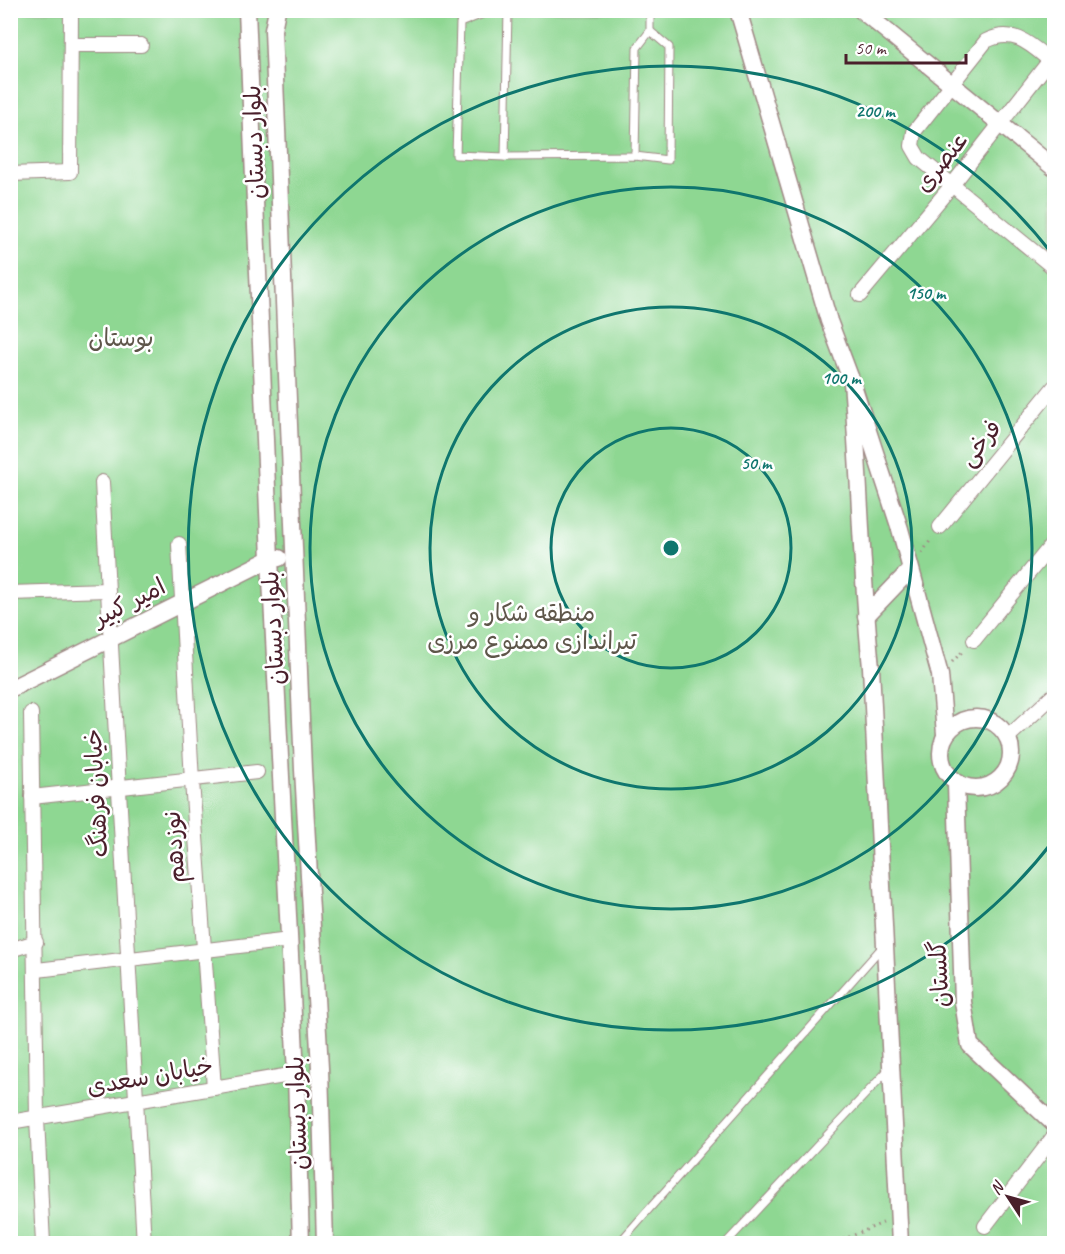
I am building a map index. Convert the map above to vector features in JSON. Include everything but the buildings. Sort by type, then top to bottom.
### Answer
[{"type":"street","points":[[10,174],[70,172],[71,10]]},
{"type":"street","name":"بلوار دبستان","points":[[248,10],[270,559],[296,1074],[301,1244]]},
{"type":"street","name":"بلوار دبستان","points":[[277,10],[273,30],[294,558],[320,1068],[326,1244]]},
{"type":"street","points":[[738,10],[741,29],[829,321],[852,382],[900,529],[939,675],[945,734],[939,751],[943,770],[956,784],[974,790],[992,785],[1006,773],[1012,755],[1008,737],[995,723],[978,717],[959,721],[945,734]]},
{"type":"street","points":[[741,29],[750,10]]},
{"type":"street","points":[[861,10],[1054,168]]},
{"type":"street","points":[[1053,60],[1023,39],[1014,36],[995,36],[986,41],[914,132],[912,146],[919,158],[1054,268]]},
{"type":"street","points":[[71,45],[141,45]]},
{"type":"street","name":"عنصری","points":[[860,295],[1053,60]]},
{"type":"street","points":[[852,382],[860,485],[862,576],[871,667],[900,1244]]},
{"type":"street","name":"فرخی","points":[[940,527],[1054,387]]},
{"type":"street","name":"خیابان فرهنگ","points":[[102,482],[144,1244]]},
{"type":"street","points":[[974,640],[1054,542]]},
{"type":"street","name":"نوزدهم","points":[[179,544],[192,781],[214,1088]]},
{"type":"street","points":[[270,559],[294,558]]},
{"type":"street","name":"امیر کبیر","points":[[10,689],[270,559]]},
{"type":"street","points":[[866,616],[910,570]]},
{"type":"street","points":[[10,593],[107,590]]},
{"type":"street","points":[[1008,737],[1054,695]]},
{"type":"street","points":[[31,712],[37,970],[37,1118],[43,1244]]},
{"type":"street","points":[[32,797],[258,772]]},
{"type":"street","name":"گلستان","points":[[956,784],[963,1002],[970,1045],[1054,1124]]},
{"type":"street","points":[[37,970],[290,940]]},
{"type":"street","points":[[10,950],[36,942]]},
{"type":"street","name":"خیابان سعدی","points":[[10,1122],[296,1074]]},
{"type":"street","points":[[985,1226],[1054,1136]]},
{"type":"lane","points":[[493,10],[460,23],[456,155],[635,156],[668,160],[669,47],[650,31]]},
{"type":"lane","points":[[505,157],[508,10]]},
{"type":"lane","points":[[635,156],[637,48],[650,31],[650,10]]},
{"type":"lane","points":[[618,1244],[885,944]]},
{"type":"lane","points":[[725,1244],[891,1067]]},
{"type":"path","points":[[910,570],[940,527]]},
{"type":"path","points":[[939,675],[974,640]]},
{"type":"path","points":[[832,1244],[899,1216]]},
{"type":"green space","name":"منطقه شکار و تیراندازی ممنوع مرزی","points":[[10,11],[1054,11],[1054,1243],[11,1243]]},
{"type":"park label","name":"بوستان","points":[[121,338]]}]
